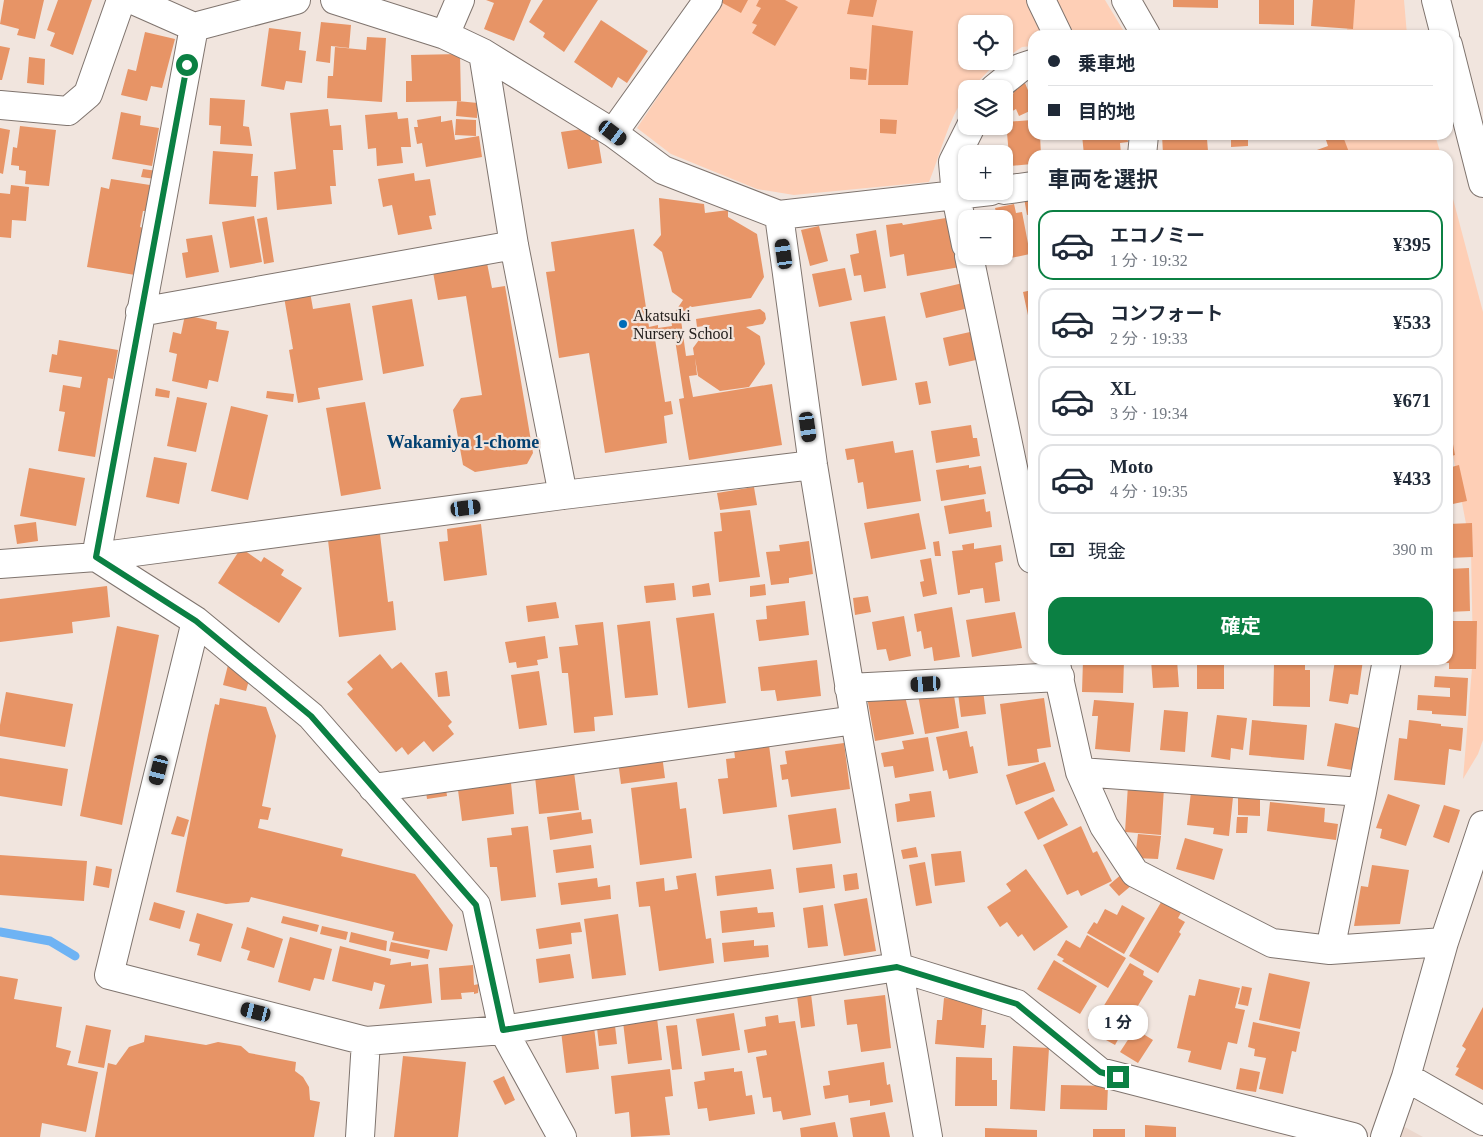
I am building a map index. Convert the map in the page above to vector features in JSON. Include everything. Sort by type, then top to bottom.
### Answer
[{"type":"street","points":[[0,105],[68,111],[88,94],[121,0]]},
{"type":"street","points":[[134,0],[194,26],[296,0]]},
{"type":"street","points":[[335,0],[444,34],[484,53],[613,133],[663,170],[779,215],[956,196]]},
{"type":"street","points":[[444,34],[460,0]]},
{"type":"street","points":[[613,133],[708,0]]},
{"type":"street","points":[[1040,0],[1055,30]]},
{"type":"street","points":[[1126,0],[1143,30]]},
{"type":"street","points":[[1436,0],[1444,30]]},
{"type":"street","points":[[96,557],[194,26]]},
{"type":"street","points":[[484,53],[514,244],[563,495]]},
{"type":"street","points":[[1453,64],[1483,183]]},
{"type":"street","points":[[1005,80],[1020,68],[1028,65]]},
{"type":"street","points":[[959,210],[952,162],[966,135]]},
{"type":"street","points":[[1013,189],[1028,187]]},
{"type":"street","points":[[779,215],[813,465],[849,688],[928,1137]]},
{"type":"street","points":[[140,312],[514,244]]},
{"type":"street","points":[[971,265],[1028,540]]},
{"type":"street","points":[[0,564],[96,557],[563,495],[813,465]]},
{"type":"street","points":[[96,557],[196,621],[311,716],[476,905],[503,1030],[562,1137]]},
{"type":"street","points":[[196,621],[109,974],[366,1041],[503,1030],[897,967],[1017,1004],[1100,1072],[1353,1137]]},
{"type":"street","points":[[1330,950],[1385,665]]},
{"type":"street","points":[[849,688],[1058,668],[1080,772],[1104,826],[1135,873],[1272,942],[1330,950],[1444,942]]},
{"type":"street","points":[[373,788],[855,720]]},
{"type":"street","points":[[1080,772],[1362,792]]},
{"type":"street","points":[[1385,1137],[1406,1077],[1444,942],[1483,826]]},
{"type":"street","points":[[360,1137],[366,1041]]},
{"type":"street","points":[[1406,1077],[1483,1121]]},
{"type":"shaded area","points":[[723,0],[1105,0],[1123,30],[1028,30],[1028,46],[1022,47],[1013,53],[1013,15],[958,15],[958,70],[989,70],[980,80],[958,80],[958,107],[929,182],[794,195],[757,189],[671,154],[637,128]]},
{"type":"shaded area","points":[[1353,0],[1404,0],[1407,30],[1347,30]]},
{"type":"shaded area","points":[[1344,140],[1436,140],[1440,150],[1347,150]]},
{"type":"shaded area","points":[[1453,199],[1483,312],[1483,740],[1478,754],[1463,779],[1473,656],[1471,550],[1453,455]]},
{"type":"shaded area","points":[[1401,1125],[1423,1137],[1397,1137]]},
{"type":"building","points":[[4,0],[44,0],[35,39],[17,35],[19,29],[0,24]]},
{"type":"building","points":[[58,0],[92,0],[73,55],[50,46],[55,33],[47,30]]},
{"type":"building","points":[[486,0],[531,0],[514,41],[484,29],[494,3]]},
{"type":"building","points":[[543,0],[598,0],[564,52],[543,37],[545,33],[529,22]]},
{"type":"building","points":[[717,0],[748,0],[741,13]]},
{"type":"building","points":[[759,0],[785,0],[798,7],[775,46],[752,33],[757,25],[752,23],[761,8],[756,6]]},
{"type":"building","points":[[850,0],[877,0],[873,17],[847,14]]},
{"type":"building","points":[[1173,0],[1218,0],[1218,8],[1173,7]]},
{"type":"building","points":[[1259,0],[1294,0],[1294,25],[1259,24]]},
{"type":"building","points":[[1313,0],[1355,0],[1353,29],[1311,26]]},
{"type":"building","points":[[601,20],[648,51],[627,83],[618,77],[612,88],[574,62]]},
{"type":"building","points":[[321,22],[351,25],[349,48],[331,46],[330,63],[316,61]]},
{"type":"building","points":[[872,25],[913,31],[908,85],[868,85]]},
{"type":"building","points":[[269,28],[301,32],[299,50],[306,51],[302,83],[286,81],[284,90],[261,86]]},
{"type":"building","points":[[145,32],[175,39],[162,88],[151,86],[147,101],[121,95],[128,69],[136,71]]},
{"type":"building","points":[[367,37],[386,38],[382,102],[327,98],[328,76],[333,76],[335,47],[366,50]]},
{"type":"building","points":[[0,46],[10,48],[2,80],[0,80]]},
{"type":"building","points":[[460,54],[461,101],[406,102],[406,81],[412,81],[411,55]]},
{"type":"building","points":[[29,57],[45,59],[44,85],[27,83]]},
{"type":"building","points":[[850,67],[867,69],[866,80],[850,79]]},
{"type":"building","points":[[1025,83],[1028,90],[1028,112],[1019,116],[1016,109],[1013,111],[1013,89]]},
{"type":"building","points":[[210,98],[245,100],[243,126],[249,127],[252,146],[220,144],[221,126],[209,125]]},
{"type":"building","points":[[457,101],[478,103],[477,118],[456,116]]},
{"type":"building","points":[[328,109],[330,126],[341,125],[343,150],[333,150],[336,186],[330,186],[332,204],[277,210],[274,172],[296,169],[290,113]]},
{"type":"building","points":[[121,112],[141,116],[140,125],[159,128],[152,166],[112,159]]},
{"type":"building","points":[[397,112],[398,119],[408,118],[411,147],[401,147],[403,163],[377,166],[376,148],[368,149],[365,115]]},
{"type":"building","points":[[441,116],[441,122],[452,120],[455,140],[479,136],[482,157],[426,167],[422,143],[417,144],[414,127],[418,127],[417,120]]},
{"type":"building","points":[[456,119],[476,120],[476,136],[455,135]]},
{"type":"building","points":[[880,119],[897,120],[896,134],[880,133]]},
{"type":"building","points":[[1028,120],[1028,140],[1040,140],[1041,150],[1028,150],[1028,164],[1013,166],[1013,145],[1008,145],[1007,135],[1013,135],[1013,121]]},
{"type":"building","points":[[20,126],[56,130],[49,186],[25,184],[26,171],[19,170],[19,166],[11,165],[13,147],[17,148]]},
{"type":"building","points":[[0,128],[10,130],[3,174],[0,173]]},
{"type":"building","points":[[589,128],[591,140],[598,139],[602,163],[568,169],[561,132]]},
{"type":"building","points":[[1082,140],[1128,140],[1128,142],[1120,143],[1121,150],[1084,150]]},
{"type":"building","points":[[1162,140],[1207,140],[1208,150],[1163,150]]},
{"type":"building","points":[[1231,140],[1248,140],[1248,146],[1231,147]]},
{"type":"building","points":[[1326,140],[1344,140],[1348,150],[1317,150],[1328,146]]},
{"type":"building","points":[[213,151],[253,154],[251,176],[258,176],[256,207],[209,204]]},
{"type":"building","points":[[143,169],[157,171],[155,179],[141,177]]},
{"type":"building","points":[[414,173],[415,181],[430,179],[436,215],[429,216],[432,229],[398,235],[392,205],[383,207],[378,179]]},
{"type":"building","points":[[111,179],[150,185],[146,211],[143,211],[140,227],[143,228],[135,275],[87,267],[101,187],[109,189]]},
{"type":"building","points":[[11,185],[29,187],[26,221],[12,220],[11,238],[0,237],[0,193],[10,194]]},
{"type":"building","points":[[1028,191],[1027,215],[1023,192]]},
{"type":"building","points":[[659,198],[704,204],[705,213],[728,210],[728,217],[757,234],[764,277],[751,298],[690,306],[681,320],[686,356],[694,355],[693,348],[710,325],[697,327],[696,319],[760,309],[765,313],[766,319],[763,324],[746,327],[760,336],[765,364],[749,387],[720,391],[698,376],[695,358],[697,375],[689,376],[693,397],[772,384],[782,445],[689,460],[679,399],[684,398],[674,333],[659,336],[660,339],[655,339],[665,402],[671,401],[673,414],[664,416],[667,443],[605,453],[589,353],[559,358],[546,272],[555,271],[551,242],[634,229],[649,327],[658,325],[658,328],[672,326],[671,318],[683,300],[672,292],[662,252],[653,245],[661,235]]},
{"type":"building","points":[[1014,204],[1016,213],[1022,212],[1028,244],[1028,254],[1013,258],[1013,210],[996,210],[995,208]]},
{"type":"building","points":[[254,216],[262,262],[230,268],[222,222]]},
{"type":"building","points":[[267,217],[274,262],[264,264],[257,219]]},
{"type":"building","points":[[952,217],[958,265],[960,267],[907,276],[904,254],[890,257],[886,225],[902,223],[903,225]]},
{"type":"building","points":[[819,226],[828,261],[810,266],[801,230]]},
{"type":"building","points":[[876,230],[886,288],[864,292],[861,275],[854,276],[850,255],[859,253],[856,234]]},
{"type":"building","points":[[212,235],[219,272],[186,278],[182,253],[188,252],[186,239]]},
{"type":"building","points":[[487,263],[492,288],[505,286],[533,453],[527,464],[475,472],[463,465],[453,410],[461,398],[482,395],[466,296],[438,300],[433,272]]},
{"type":"building","points":[[845,268],[852,300],[819,307],[812,274]]},
{"type":"building","points":[[963,283],[969,308],[926,318],[920,293]]},
{"type":"building","points":[[1028,291],[1028,315],[1023,292]]},
{"type":"building","points":[[310,292],[313,309],[350,303],[363,380],[318,388],[320,399],[298,403],[289,350],[293,349],[284,297]]},
{"type":"building","points":[[412,299],[424,366],[383,374],[372,306]]},
{"type":"building","points":[[185,315],[217,322],[216,329],[229,331],[218,382],[209,380],[207,389],[172,381],[177,354],[169,352],[173,332],[181,334]]},
{"type":"building","points":[[885,316],[897,380],[862,386],[850,322]]},
{"type":"building","points":[[970,332],[976,360],[949,366],[943,338]]},
{"type":"building","points":[[59,340],[118,350],[113,379],[108,378],[95,457],[58,451],[65,412],[59,411],[63,385],[80,388],[82,377],[49,372],[52,354],[57,355]]},
{"type":"building","points":[[927,381],[931,403],[919,405],[915,383]]},
{"type":"building","points":[[156,388],[170,391],[169,398],[155,396]]},
{"type":"building","points":[[267,391],[294,394],[293,402],[266,398]]},
{"type":"building","points":[[177,397],[207,403],[196,452],[167,446]]},
{"type":"building","points":[[365,402],[381,489],[341,496],[326,408]]},
{"type":"building","points":[[231,406],[268,415],[248,500],[211,491]]},
{"type":"building","points":[[971,425],[973,438],[977,438],[980,456],[936,463],[931,431]]},
{"type":"building","points":[[893,441],[895,453],[913,450],[921,501],[867,509],[863,482],[858,483],[854,459],[847,460],[845,449]]},
{"type":"building","points":[[154,457],[187,463],[179,504],[146,497]]},
{"type":"building","points":[[969,465],[969,468],[981,466],[986,494],[941,501],[936,470]]},
{"type":"building","points":[[1459,465],[1467,501],[1453,504],[1453,467]]},
{"type":"building","points":[[29,468],[85,478],[76,526],[20,516]]},
{"type":"building","points":[[754,487],[757,505],[720,510],[717,493]]},
{"type":"building","points":[[984,499],[986,512],[990,511],[992,527],[949,534],[944,506]]},
{"type":"building","points":[[750,510],[760,577],[719,582],[714,532],[722,531],[720,513]]},
{"type":"building","points":[[919,513],[926,549],[871,559],[864,523]]},
{"type":"building","points":[[36,522],[38,541],[17,544],[14,525]]},
{"type":"building","points":[[1472,523],[1473,557],[1453,558],[1453,524]]},
{"type":"building","points":[[481,524],[487,575],[444,581],[439,542],[448,541],[447,529]]},
{"type":"building","points":[[380,534],[388,602],[393,601],[396,630],[339,637],[328,540]]},
{"type":"building","points":[[809,541],[813,574],[789,578],[789,583],[771,585],[766,552],[780,551],[779,545]]},
{"type":"building","points":[[939,541],[941,556],[935,556],[933,542]]},
{"type":"building","points":[[974,543],[974,549],[1001,545],[1003,561],[995,563],[1000,601],[985,603],[983,588],[970,590],[970,593],[958,595],[952,551],[963,550],[962,545]]},
{"type":"building","points":[[241,548],[261,562],[264,557],[284,570],[281,575],[302,588],[279,623],[218,583]]},
{"type":"building","points":[[931,558],[937,594],[923,597],[920,582],[924,581],[920,560]]},
{"type":"building","points":[[1469,568],[1470,611],[1453,612],[1453,569]]},
{"type":"building","points":[[674,583],[676,600],[646,603],[644,586]]},
{"type":"building","points":[[709,583],[711,595],[693,597],[692,586]]},
{"type":"building","points":[[765,584],[766,595],[750,597],[750,586]]},
{"type":"building","points":[[107,586],[110,617],[72,622],[73,633],[0,642],[0,599]]},
{"type":"building","points":[[868,596],[871,612],[855,615],[853,598]]},
{"type":"building","points":[[805,601],[809,635],[759,641],[756,620],[767,619],[766,606]]},
{"type":"building","points":[[556,602],[559,618],[528,622],[526,606]]},
{"type":"building","points":[[952,607],[960,657],[934,661],[932,647],[924,649],[921,631],[917,632],[914,614]]},
{"type":"building","points":[[1015,612],[1022,648],[972,657],[966,620]]},
{"type":"building","points":[[714,613],[726,703],[688,708],[676,618]]},
{"type":"building","points":[[904,616],[911,656],[889,661],[886,649],[877,650],[872,622]]},
{"type":"building","points":[[650,621],[658,695],[625,698],[617,625]]},
{"type":"building","points":[[1453,621],[1477,621],[1476,669],[1449,669],[1449,665],[1453,665]]},
{"type":"building","points":[[603,622],[613,715],[594,717],[595,731],[574,733],[568,673],[562,673],[559,647],[578,645],[575,625]]},
{"type":"building","points":[[117,626],[159,635],[122,825],[80,816]]},
{"type":"building","points":[[545,636],[548,658],[537,660],[538,665],[517,668],[516,662],[509,663],[505,642]]},
{"type":"building","points":[[380,654],[392,669],[401,662],[452,722],[448,726],[454,734],[433,752],[424,741],[408,755],[402,747],[396,752],[347,694],[353,689],[347,682]]},
{"type":"building","points":[[817,660],[821,696],[777,701],[775,690],[761,691],[758,667]]},
{"type":"building","points":[[228,665],[249,680],[246,691],[223,685]]},
{"type":"building","points":[[1083,665],[1124,665],[1123,693],[1082,692]]},
{"type":"building","points":[[1151,665],[1177,665],[1179,687],[1153,688]]},
{"type":"building","points":[[1197,665],[1224,665],[1224,689],[1197,689]]},
{"type":"building","points":[[1274,665],[1305,665],[1305,670],[1310,670],[1310,707],[1273,706]]},
{"type":"building","points":[[1334,665],[1362,665],[1358,695],[1350,694],[1348,704],[1329,701]]},
{"type":"building","points":[[447,671],[450,696],[438,697],[435,673]]},
{"type":"building","points":[[539,671],[547,725],[519,729],[511,675]]},
{"type":"building","points":[[1435,676],[1468,678],[1466,716],[1432,714],[1432,711],[1417,710],[1418,695],[1450,697],[1450,688],[1434,687]]},
{"type":"building","points":[[903,688],[914,734],[875,741],[867,697]]},
{"type":"building","points":[[953,689],[959,728],[925,734],[918,695]]},
{"type":"building","points":[[983,690],[986,714],[961,717],[958,693]]},
{"type":"building","points":[[6,692],[73,704],[65,747],[0,736]]},
{"type":"building","points":[[220,698],[266,707],[276,736],[262,806],[271,808],[268,820],[260,819],[258,828],[343,849],[341,856],[415,874],[453,925],[447,951],[392,940],[394,932],[251,897],[249,902],[226,904],[176,892],[215,704],[219,705]]},
{"type":"building","points":[[1044,698],[1051,747],[1037,749],[1039,762],[1008,766],[1000,704]]},
{"type":"building","points":[[1094,700],[1134,703],[1130,752],[1095,749],[1098,716],[1092,716]]},
{"type":"building","points":[[1164,710],[1188,712],[1185,752],[1160,750]]},
{"type":"building","points":[[1217,715],[1247,718],[1243,750],[1231,748],[1230,760],[1211,757]]},
{"type":"building","points":[[1252,720],[1307,725],[1304,760],[1249,755]]},
{"type":"building","points":[[1409,720],[1463,728],[1461,751],[1449,749],[1445,785],[1394,780],[1399,738],[1407,739]]},
{"type":"building","points":[[1335,723],[1359,728],[1352,770],[1327,766]]},
{"type":"building","points":[[967,731],[970,747],[973,746],[978,773],[949,779],[947,770],[943,771],[936,737]]},
{"type":"building","points":[[928,737],[934,771],[895,778],[893,766],[884,767],[881,753],[904,749],[902,741]]},
{"type":"building","points":[[844,743],[850,789],[791,797],[788,779],[782,780],[780,765],[787,764],[785,751]]},
{"type":"building","points":[[769,745],[777,807],[723,814],[718,779],[728,778],[726,759],[735,758],[734,750]]},
{"type":"building","points":[[662,755],[665,778],[621,784],[618,761]]},
{"type":"building","points":[[0,758],[68,769],[62,806],[0,796]]},
{"type":"building","points":[[1045,762],[1055,791],[1016,805],[1006,775]]},
{"type":"building","points":[[574,772],[579,810],[539,814],[535,777]]},
{"type":"building","points":[[445,782],[447,796],[427,799],[425,785]]},
{"type":"building","points":[[677,782],[680,809],[686,808],[692,858],[640,865],[631,788]]},
{"type":"building","points":[[511,783],[514,814],[462,821],[458,790]]},
{"type":"building","points":[[1128,785],[1164,788],[1161,835],[1125,832]]},
{"type":"building","points":[[931,791],[935,817],[897,822],[895,804],[910,801],[909,794]]},
{"type":"building","points":[[1191,792],[1233,797],[1229,836],[1213,834],[1214,828],[1187,825]]},
{"type":"building","points":[[1238,794],[1260,794],[1260,816],[1238,815]]},
{"type":"building","points":[[1388,794],[1420,805],[1406,846],[1380,838],[1382,829],[1376,828]]},
{"type":"building","points":[[1053,797],[1068,825],[1038,840],[1024,812]]},
{"type":"building","points":[[1270,802],[1325,808],[1324,822],[1338,824],[1336,840],[1267,831]]},
{"type":"building","points":[[1444,805],[1460,810],[1449,843],[1433,837]]},
{"type":"building","points":[[836,808],[841,843],[793,850],[788,815]]},
{"type":"building","points":[[581,812],[582,820],[591,819],[593,833],[550,840],[547,817]]},
{"type":"building","points":[[177,816],[189,820],[184,837],[171,834]]},
{"type":"building","points":[[1237,817],[1248,817],[1247,833],[1236,833]]},
{"type":"building","points":[[528,826],[536,897],[501,901],[497,867],[490,867],[487,838],[512,835],[511,828]]},
{"type":"building","points":[[1081,826],[1093,853],[1097,851],[1112,881],[1081,896],[1078,890],[1067,895],[1043,845]]},
{"type":"building","points":[[1138,834],[1161,836],[1158,859],[1135,858]]},
{"type":"building","points":[[1185,838],[1223,849],[1214,880],[1176,869]]},
{"type":"building","points":[[591,845],[594,868],[556,873],[553,850]]},
{"type":"building","points":[[916,847],[918,857],[903,859],[901,850]]},
{"type":"building","points":[[961,851],[965,882],[935,886],[931,854]]},
{"type":"building","points":[[0,855],[87,861],[84,901],[0,895]]},
{"type":"building","points":[[925,862],[932,903],[916,906],[909,865]]},
{"type":"building","points":[[832,864],[835,888],[799,893],[796,868]]},
{"type":"building","points":[[1372,865],[1409,870],[1400,924],[1354,926],[1361,886],[1368,887]]},
{"type":"building","points":[[96,866],[112,869],[109,888],[93,885]]},
{"type":"building","points":[[771,869],[774,889],[717,896],[715,876]]},
{"type":"building","points":[[1026,869],[1068,927],[1034,951],[1022,934],[1018,937],[1007,922],[1000,927],[987,907],[1011,891],[1006,884]]},
{"type":"building","points":[[696,873],[706,939],[711,938],[714,963],[659,971],[650,906],[639,907],[636,882],[664,878],[665,891],[678,889],[676,876]]},
{"type":"building","points":[[857,873],[859,889],[845,891],[843,875]]},
{"type":"building","points":[[1123,873],[1132,885],[1119,896],[1109,885]]},
{"type":"building","points":[[597,878],[598,887],[610,885],[611,899],[561,905],[558,883]]},
{"type":"building","points":[[867,898],[876,951],[844,956],[834,904]]},
{"type":"building","points":[[1163,899],[1182,911],[1178,918],[1185,922],[1179,932],[1181,934],[1158,973],[1129,956]]},
{"type":"building","points":[[154,902],[185,911],[180,929],[149,920]]},
{"type":"building","points":[[823,905],[828,946],[808,948],[803,908]]},
{"type":"building","points":[[1122,905],[1145,918],[1124,954],[1087,933],[1094,922],[1097,924],[1105,909],[1117,915]]},
{"type":"building","points":[[757,907],[758,913],[773,912],[775,927],[722,933],[720,911]]},
{"type":"building","points":[[197,913],[233,924],[221,962],[197,955],[200,944],[189,941]]},
{"type":"building","points":[[618,914],[626,975],[592,979],[584,919]]},
{"type":"building","points":[[283,916],[319,925],[317,932],[281,923]]},
{"type":"building","points":[[580,922],[582,932],[571,933],[572,944],[539,949],[536,929]]},
{"type":"building","points":[[322,926],[348,932],[346,940],[320,934]]},
{"type":"building","points":[[247,927],[283,939],[274,968],[247,960],[250,951],[241,948]]},
{"type":"building","points":[[351,932],[387,941],[386,951],[349,942]]},
{"type":"building","points":[[1087,935],[1126,958],[1108,988],[1062,961],[1064,959],[1057,955],[1066,940],[1080,948]]},
{"type":"building","points":[[290,937],[332,949],[324,980],[314,978],[310,991],[278,982]]},
{"type":"building","points":[[754,940],[754,946],[768,945],[769,957],[724,962],[722,943]]},
{"type":"building","points":[[391,942],[430,950],[428,959],[389,951]]},
{"type":"building","points":[[340,946],[391,959],[390,965],[411,962],[411,966],[428,964],[432,1003],[379,1009],[385,985],[374,982],[372,991],[332,981]]},
{"type":"building","points":[[570,954],[574,978],[539,983],[536,959]]},
{"type":"building","points":[[1054,960],[1097,986],[1080,1014],[1037,989]]},
{"type":"building","points":[[1130,963],[1144,971],[1143,975],[1153,981],[1125,1027],[1100,1012]]},
{"type":"building","points":[[473,965],[474,985],[479,984],[478,993],[461,993],[462,999],[441,1000],[439,968]]},
{"type":"building","points":[[1269,973],[1310,982],[1300,1029],[1259,1020]]},
{"type":"building","points":[[0,976],[18,979],[14,999],[62,1007],[56,1047],[71,1051],[67,1065],[98,1072],[86,1132],[42,1123],[40,1137],[0,1137]]},
{"type":"building","points":[[1199,979],[1240,988],[1235,1008],[1245,1010],[1237,1044],[1228,1042],[1221,1070],[1188,1062],[1191,1051],[1177,1048],[1189,995],[1195,996]]},
{"type":"building","points":[[1242,986],[1252,988],[1248,1006],[1238,1004]]},
{"type":"building","points":[[811,994],[815,1026],[801,1028],[797,996]]},
{"type":"building","points":[[885,995],[891,1048],[861,1052],[857,1024],[847,1025],[844,1000]]},
{"type":"building","points":[[944,998],[983,1001],[981,1025],[986,1025],[984,1048],[935,1044],[937,1020],[942,1020]]},
{"type":"building","points":[[1483,1007],[1483,1090],[1455,1075],[1459,1068],[1456,1067],[1466,1049],[1462,1046]]},
{"type":"building","points":[[734,1013],[740,1050],[702,1056],[696,1019]]},
{"type":"building","points":[[1098,1013],[1124,1029],[1115,1045],[1088,1030]]},
{"type":"building","points":[[778,1015],[779,1023],[795,1021],[811,1115],[783,1120],[781,1111],[773,1112],[771,1097],[763,1098],[756,1057],[767,1055],[766,1050],[748,1053],[744,1030],[766,1026],[765,1017]]},
{"type":"building","points":[[614,1016],[617,1044],[599,1046],[596,1019]]},
{"type":"building","points":[[657,1018],[662,1060],[628,1064],[623,1022]]},
{"type":"building","points":[[1253,1022],[1300,1032],[1296,1052],[1292,1051],[1283,1094],[1259,1089],[1266,1058],[1254,1056],[1255,1049],[1248,1047]]},
{"type":"building","points":[[86,1025],[111,1030],[104,1068],[78,1063]]},
{"type":"building","points":[[677,1025],[682,1069],[672,1070],[666,1026]]},
{"type":"building","points":[[594,1027],[599,1069],[566,1073],[561,1031]]},
{"type":"building","points":[[1135,1029],[1153,1040],[1138,1063],[1120,1052]]},
{"type":"building","points":[[145,1035],[206,1045],[218,1042],[241,1046],[249,1053],[296,1062],[295,1071],[303,1077],[309,1087],[310,1100],[320,1102],[314,1137],[95,1137],[108,1063],[116,1065],[129,1047],[144,1042]]},
{"type":"building","points":[[1013,1046],[1049,1048],[1045,1111],[1010,1109]]},
{"type":"building","points":[[403,1056],[466,1062],[458,1137],[394,1137]]},
{"type":"building","points":[[956,1057],[992,1058],[992,1080],[997,1080],[997,1106],[955,1106]]},
{"type":"building","points":[[884,1062],[887,1085],[890,1084],[893,1102],[870,1106],[870,1100],[849,1103],[848,1095],[825,1099],[823,1086],[830,1085],[828,1071]]},
{"type":"building","points":[[734,1068],[734,1072],[742,1071],[746,1096],[752,1095],[755,1114],[709,1121],[707,1108],[698,1109],[694,1082],[705,1080],[704,1072]]},
{"type":"building","points":[[1240,1068],[1260,1072],[1256,1092],[1236,1089]]},
{"type":"building","points":[[670,1069],[673,1096],[665,1097],[670,1135],[631,1137],[629,1112],[615,1114],[611,1076]]},
{"type":"building","points":[[504,1076],[515,1100],[505,1105],[493,1081]]},
{"type":"building","points":[[1061,1085],[1108,1086],[1107,1110],[1060,1109]]},
{"type":"building","points":[[885,1112],[890,1137],[853,1137],[850,1118]]},
{"type":"building","points":[[835,1122],[838,1137],[801,1137],[800,1128]]},
{"type":"building","points":[[1145,1125],[1176,1127],[1176,1137],[1145,1137]]},
{"type":"building","points":[[985,1128],[1037,1130],[1037,1137],[985,1137]]},
{"type":"building","points":[[1093,1129],[1125,1129],[1125,1137],[1093,1137]]},
{"type":"waterway","points":[[0,932],[50,941],[75,956]]},
{"type":"place","name":"Akatsuki Nursery School","points":[[623,324]]},
{"type":"district","name":"Wakamiya 1-chome","points":[[463,442]]},
{"type":"route","points":[[187,65],[96,557],[196,621],[311,716],[476,905],[503,1030],[897,967],[1017,1004],[1100,1072],[1118,1077]]}]
